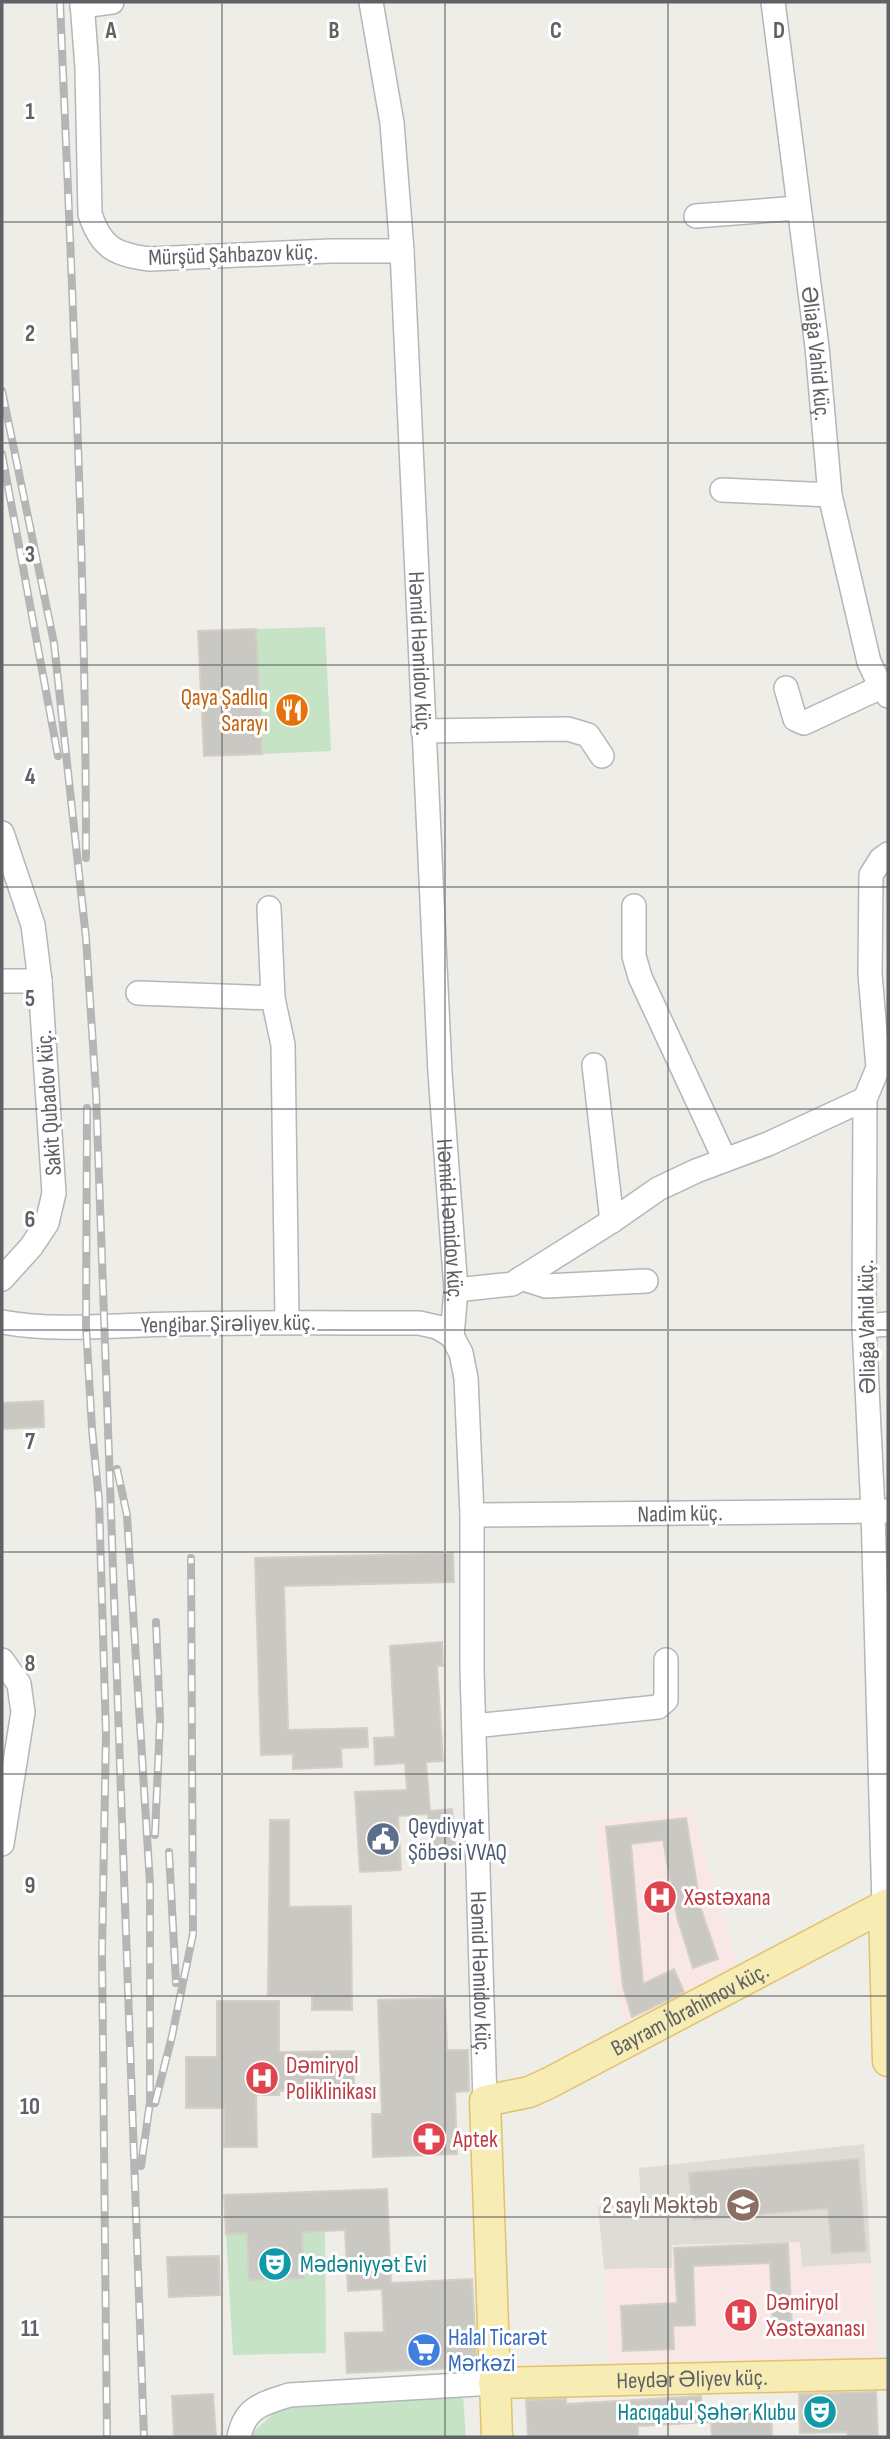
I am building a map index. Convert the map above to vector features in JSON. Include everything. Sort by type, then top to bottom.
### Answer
[{"type":"main road","name":"Əliağa Vahid küç.","points":[[886,1905],[888,2061]]},
{"type":"main road","name":"Bayram İbrahimov küç.","points":[[485,2101],[529,2092],[549,2084],[886,1905]]},
{"type":"main road","name":"Həmid Həmidov küç.","points":[[485,2101],[497,2437]]},
{"type":"main road","name":"Heydər Əliyev küç.","points":[[494,2382],[888,2374]]},
{"type":"street","points":[[82,4],[112,2]]},
{"type":"street","name":"Həmid Həmidov küç.","points":[[371,2],[386,79],[401,251],[440,1073],[456,1290],[452,1336],[461,1353],[466,1378],[472,1516],[474,1726],[485,2101]]},
{"type":"street","name":"Əliağa Vahid küç.","points":[[773,2],[817,347],[830,495],[869,662],[885,691]]},
{"type":"street","name":"Mürşüd Şahbazov küç.","points":[[82,4],[90,214],[95,230],[105,244],[125,256],[150,259],[330,251],[401,251]]},
{"type":"street","points":[[696,216],[798,208]]},
{"type":"street","points":[[722,491],[830,495]]},
{"type":"street","points":[[786,688],[795,719],[804,723],[885,691]]},
{"type":"street","points":[[423,731],[568,729],[588,736],[602,756]]},
{"type":"street","name":"Sakit Qubadov küç.","points":[[2,1279],[31,1247],[47,1223],[54,1193],[40,981],[33,925],[3,840]]},
{"type":"street","name":"Əliağa Vahid küç.","points":[[886,1905],[881,1511],[864,1326],[865,1099],[883,1067],[870,974],[871,875],[881,859],[888,854]]},
{"type":"street","points":[[634,906],[634,956],[640,977],[725,1160]]},
{"type":"street","points":[[269,908],[273,998],[283,1045],[287,1321]]},
{"type":"street","points":[[2,981],[40,981]]},
{"type":"street","points":[[138,993],[273,998]]},
{"type":"street","points":[[594,1065],[612,1222]]},
{"type":"street","points":[[456,1290],[512,1284],[612,1222],[658,1189],[696,1171],[768,1144],[865,1099]]},
{"type":"street","points":[[521,1278],[546,1286],[646,1281]]},
{"type":"street","name":"Yengibar Şirəliyev küç.","points":[[2,1322],[86,1326],[287,1321],[419,1323],[437,1327],[452,1336]]},
{"type":"street","points":[[864,1326],[888,1324]]},
{"type":"street","name":"Nadim küç.","points":[[472,1516],[881,1511]]},
{"type":"street","points":[[2,1660],[19,1684],[23,1712],[2,1844]]},
{"type":"street","points":[[474,1726],[658,1707],[666,1700],[666,1660]]},
{"type":"street","points":[[239,2437],[241,2424],[249,2413],[259,2406],[289,2395],[494,2382]]},
{"type":"shaded area","name":"Xəstəxana","points":[[691,1807],[739,1970],[626,2025],[613,1984],[595,1823]]},
{"type":"shaded area","name":"2 saylı Məktəb","points":[[864,2144],[871,2263],[801,2267],[799,2242],[672,2245],[672,2268],[604,2269],[598,2207],[641,2202],[639,2168]]},
{"type":"shaded area","name":"Dəmiryol Xəstəxanası","points":[[800,2242],[802,2267],[871,2263],[879,2362],[609,2366],[604,2269],[672,2268],[672,2245]]},
{"type":"green space","points":[[325,627],[331,751],[262,754],[256,629]]},
{"type":"green space","points":[[325,2231],[326,2353],[233,2355],[226,2234],[247,2233],[249,2280],[304,2278],[302,2232]]},
{"type":"green space","points":[[463,2397],[466,2437],[253,2437],[253,2432],[281,2407]]},
{"type":"building","points":[[256,629],[262,754],[204,756],[198,631]]},
{"type":"building","points":[[43,1401],[44,1427],[2,1429],[2,1403]]},
{"type":"building","points":[[453,1553],[454,1582],[284,1586],[288,1730],[367,1728],[368,1747],[341,1748],[342,1767],[293,1769],[293,1754],[261,1755],[255,1558]]},
{"type":"building","points":[[442,1642],[443,1666],[437,1666],[443,1761],[426,1762],[430,1811],[452,1809],[456,1859],[431,1861],[428,1814],[398,1816],[401,1870],[360,1872],[355,1792],[407,1790],[405,1763],[375,1765],[374,1738],[395,1737],[390,1646]]},
{"type":"building","points":[[686,1818],[701,1909],[718,1959],[693,1968],[677,1917],[663,1840],[631,1844],[643,1984],[674,1969],[684,1992],[632,2017],[623,1987],[606,1827]]},
{"type":"building","points":[[270,1820],[289,1820],[289,1907],[351,1906],[352,2010],[312,2010],[312,1995],[268,1995]]},
{"type":"building","points":[[445,1998],[447,2050],[468,2050],[469,2091],[455,2092],[457,2154],[373,2157],[372,2114],[382,2114],[378,2000]]},
{"type":"building","points":[[217,2001],[279,2001],[279,2052],[354,2051],[354,2090],[279,2091],[279,2095],[256,2095],[257,2147],[224,2147],[224,2108],[186,2108],[186,2057],[217,2057]]},
{"type":"building","points":[[858,2159],[866,2251],[832,2253],[828,2208],[693,2220],[689,2173]]},
{"type":"building","points":[[387,2189],[391,2283],[472,2279],[477,2367],[347,2373],[345,2333],[384,2332],[382,2289],[348,2291],[345,2230],[302,2232],[304,2278],[249,2280],[247,2233],[226,2234],[224,2195]]},
{"type":"building","points":[[788,2243],[792,2328],[773,2329],[770,2263],[693,2266],[695,2325],[673,2326],[674,2349],[623,2351],[621,2306],[677,2303],[674,2248]]},
{"type":"building","points":[[219,2256],[220,2295],[169,2297],[167,2257]]},
{"type":"building","points":[[876,2392],[878,2437],[848,2437],[847,2432],[800,2433],[799,2394]]},
{"type":"building","points":[[213,2394],[216,2437],[174,2437],[172,2396]]},
{"type":"building","points":[[701,2396],[702,2408],[771,2406],[772,2437],[712,2437],[711,2422],[638,2426],[638,2437],[528,2437],[526,2400],[566,2399],[566,2404]]},
{"type":"railway","points":[[60,2],[81,537],[86,858]]},
{"type":"railway","points":[[2,391],[54,643],[86,938],[96,1092],[144,2437]]},
{"type":"railway","points":[[2,454],[58,756]]},
{"type":"railway","points":[[87,1108],[86,1326],[99,1501],[106,1734],[102,1951],[107,2437]]},
{"type":"railway","points":[[117,1469],[127,1515],[150,1884],[150,2102],[141,2166]]},
{"type":"railway","points":[[155,2103],[193,1934],[191,1558]]},
{"type":"railway","points":[[155,1835],[160,1720],[156,1622]]},
{"type":"railway","points":[[169,1852],[176,1983]]},
{"type":"place","name":"Qaya Şadlıq Sarayı","points":[[292,710]]},
{"type":"place","name":"Qeydiyyat Şöbəsi VVAQ","points":[[383,1839]]},
{"type":"place","name":"Xəstəxana","points":[[660,1897]]},
{"type":"place","name":"Dəmiryol Poliklinikası","points":[[262,2078]]},
{"type":"place","name":"Aptek","points":[[429,2139]]},
{"type":"place","name":"2 saylı Məktəb","points":[[743,2205]]},
{"type":"place","name":"Mədəniyyət Evi","points":[[275,2264]]},
{"type":"place","name":"Dəmiryol Xəstəxanası","points":[[741,2315]]},
{"type":"place","name":"Halal Ticarət Mərkəzi","points":[[424,2350]]},
{"type":"place","name":"Hacıqabul Şəhər Klubu","points":[[820,2412]]}]
